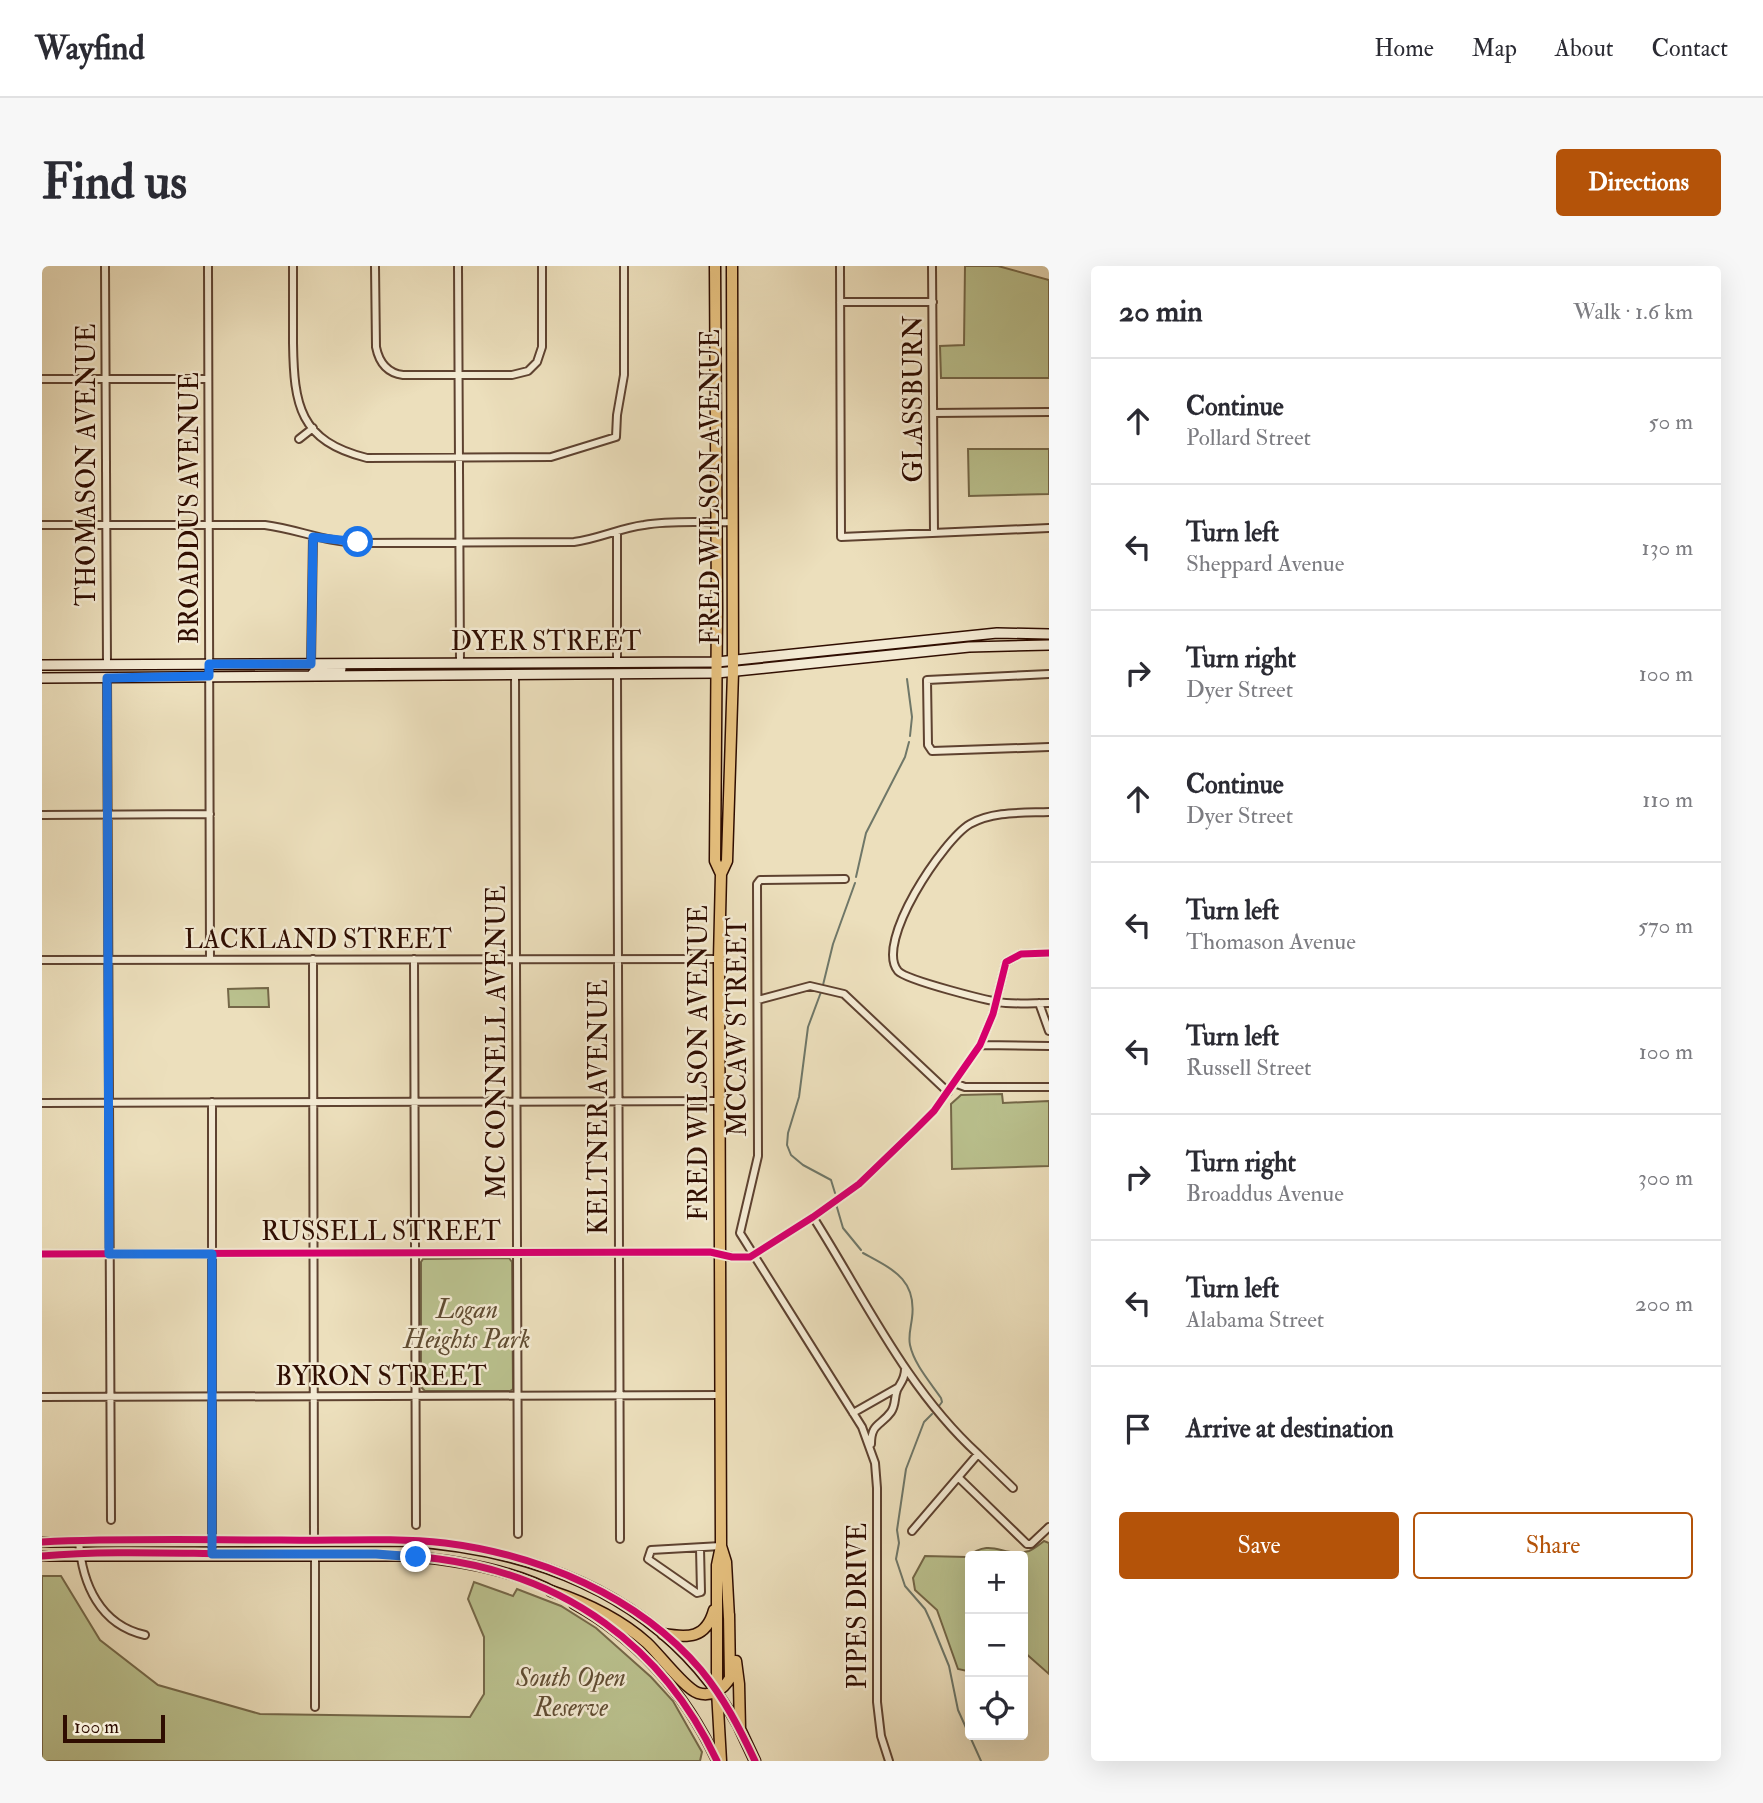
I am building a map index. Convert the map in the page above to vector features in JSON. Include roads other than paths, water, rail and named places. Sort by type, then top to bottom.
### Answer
[{"type":"main road","name":"FRED WILSON AVENUE","points":[[715,266],[715,861],[721,874]]},
{"type":"main road","name":"FRED WILSON AVENUE","points":[[719,1761],[716,1692],[717,1565],[721,1546],[719,959],[721,874],[727,861],[733,667],[732,266]]},
{"type":"main road","name":"DYER STREET","points":[[733,667],[988,634],[1049,634]]},
{"type":"main road","name":"DYER STREET","points":[[42,678],[617,674],[969,647],[1049,645]]},
{"type":"main road","points":[[311,677],[316,670],[343,669],[353,663]]},
{"type":"main road","points":[[427,676],[432,672],[458,668],[460,663]]},
{"type":"main road","points":[[515,676],[518,668],[534,668],[546,663]]},
{"type":"main road","name":"DYER STREET","points":[[44,666],[617,663],[717,668]]},
{"type":"main road","points":[[590,674],[617,668],[617,663]]},
{"type":"main road","points":[[42,1542],[404,1541],[444,1543],[539,1564],[577,1579],[629,1608],[663,1634],[699,1668],[740,1729],[755,1761]]},
{"type":"main road","name":"FRED WILSON AVENUE","points":[[721,1546],[726,1562],[729,1614],[739,1684],[740,1729]]},
{"type":"main road","points":[[42,1556],[315,1554],[407,1556],[459,1562],[507,1575],[587,1604],[631,1630],[660,1656],[692,1691],[704,1694],[716,1692],[730,1678],[729,1614]]},
{"type":"main road","points":[[551,1591],[608,1625],[645,1655],[673,1687],[719,1761]]},
{"type":"main road","points":[[663,1634],[681,1637],[699,1633],[708,1626],[718,1592]]},
{"type":"street","name":"THOMASON AVENUE","points":[[105,266],[107,665]]},
{"type":"street","name":"BROADDUS AVENUE","points":[[208,266],[210,960]]},
{"type":"street","points":[[293,266],[294,379],[299,405],[313,428],[334,446],[367,457],[551,457],[616,437],[624,375],[624,266]]},
{"type":"street","points":[[375,266],[376,347],[381,362],[398,375],[518,374],[528,371],[537,362],[542,341],[541,266]]},
{"type":"street","points":[[458,266],[460,663]]},
{"type":"street","points":[[840,266],[841,537],[1049,528]]},
{"type":"street","name":"GLASSBURN","points":[[932,266],[934,533]]},
{"type":"street","points":[[840,302],[933,302]]},
{"type":"street","points":[[42,379],[208,379]]},
{"type":"street","points":[[933,413],[1049,412]]},
{"type":"street","points":[[299,439],[313,428]]},
{"type":"street","points":[[42,524],[209,523],[283,527],[313,537],[341,542],[574,542],[655,523],[733,522]]},
{"type":"street","points":[[617,533],[617,663]]},
{"type":"street","points":[[311,664],[313,537]]},
{"type":"street","name":"KELTNER AVENUE","points":[[617,674],[620,1539]]},
{"type":"street","points":[[1049,674],[927,680],[928,745],[932,751],[1049,747]]},
{"type":"street","name":"MC CONNELL AVENUE","points":[[515,676],[518,1534]]},
{"type":"street","points":[[107,678],[111,1520]]},
{"type":"street","points":[[1049,812],[990,816],[972,823],[959,833],[912,897],[893,947],[893,962],[904,975],[997,1002],[1049,1003]]},
{"type":"street","points":[[42,815],[210,814]]},
{"type":"street","name":"MCCAW STREET","points":[[753,1254],[740,1233],[758,1163],[758,882],[845,879]]},
{"type":"street","points":[[753,1254],[813,1217],[867,1177],[934,1111],[980,1045],[997,1002],[1004,967],[1011,958],[1021,954],[1049,953]]},
{"type":"street","points":[[414,959],[416,1525]]},
{"type":"street","name":"LACKLAND STREET","points":[[42,960],[719,959]]},
{"type":"street","points":[[313,960],[314,1541]]},
{"type":"street","points":[[758,1000],[810,986],[844,994],[948,1092]]},
{"type":"street","points":[[1039,1003],[1049,1031]]},
{"type":"street","points":[[980,1045],[1049,1046]]},
{"type":"street","points":[[954,1083],[965,1087],[1049,1087]]},
{"type":"street","points":[[42,1103],[720,1101]]},
{"type":"street","points":[[212,1102],[212,1554]]},
{"type":"street","points":[[813,1217],[905,1368],[937,1412],[1013,1488]]},
{"type":"street","name":"RUSSELL STREET","points":[[42,1254],[710,1252],[732,1257],[750,1257],[753,1254]]},
{"type":"street","name":"PIPES DRIVE","points":[[753,1254],[862,1427],[871,1450]]},
{"type":"street","name":"PIPES DRIVE","points":[[889,1761],[881,1736],[877,1702],[877,1488],[871,1434],[876,1425],[893,1410],[899,1387],[905,1378],[905,1368]]},
{"type":"street","points":[[853,1413],[899,1387]]},
{"type":"street","name":"BYRON STREET","points":[[42,1397],[721,1395]]},
{"type":"street","points":[[912,1531],[978,1454]]},
{"type":"street","points":[[959,1478],[1027,1544],[1031,1544],[1047,1529]]},
{"type":"street","points":[[79,1541],[87,1582],[102,1610],[115,1623],[130,1632],[145,1635]]},
{"type":"street","points":[[718,1592],[693,1592],[648,1559],[651,1550],[721,1546]]},
{"type":"street","points":[[700,1548],[701,1592]]},
{"type":"street","points":[[315,1554],[315,1707]]},
{"type":"waterway","points":[[907,679],[912,717],[910,736]]},
{"type":"waterway","points":[[856,877],[866,833],[905,757],[909,742]]},
{"type":"waterway","points":[[823,985],[833,944],[855,883]]},
{"type":"waterway","points":[[821,992],[808,1027],[799,1097],[787,1145],[791,1155],[803,1165],[831,1180],[835,1193]]},
{"type":"waterway","points":[[836,1204],[843,1228],[861,1250]]},
{"type":"waterway","points":[[863,1253],[893,1270],[911,1294],[913,1305],[910,1345],[919,1366],[941,1398],[939,1406]]},
{"type":"waterway","points":[[932,1414],[924,1422],[906,1469],[897,1530],[899,1543],[896,1559],[905,1586],[925,1609],[931,1622],[949,1666],[958,1710],[981,1761]]},
{"type":"park label","name":"Logan Heights Park","points":[[467,1325]]},
{"type":"park label","name":"South Open Reserve","points":[[571,1693]]}]
